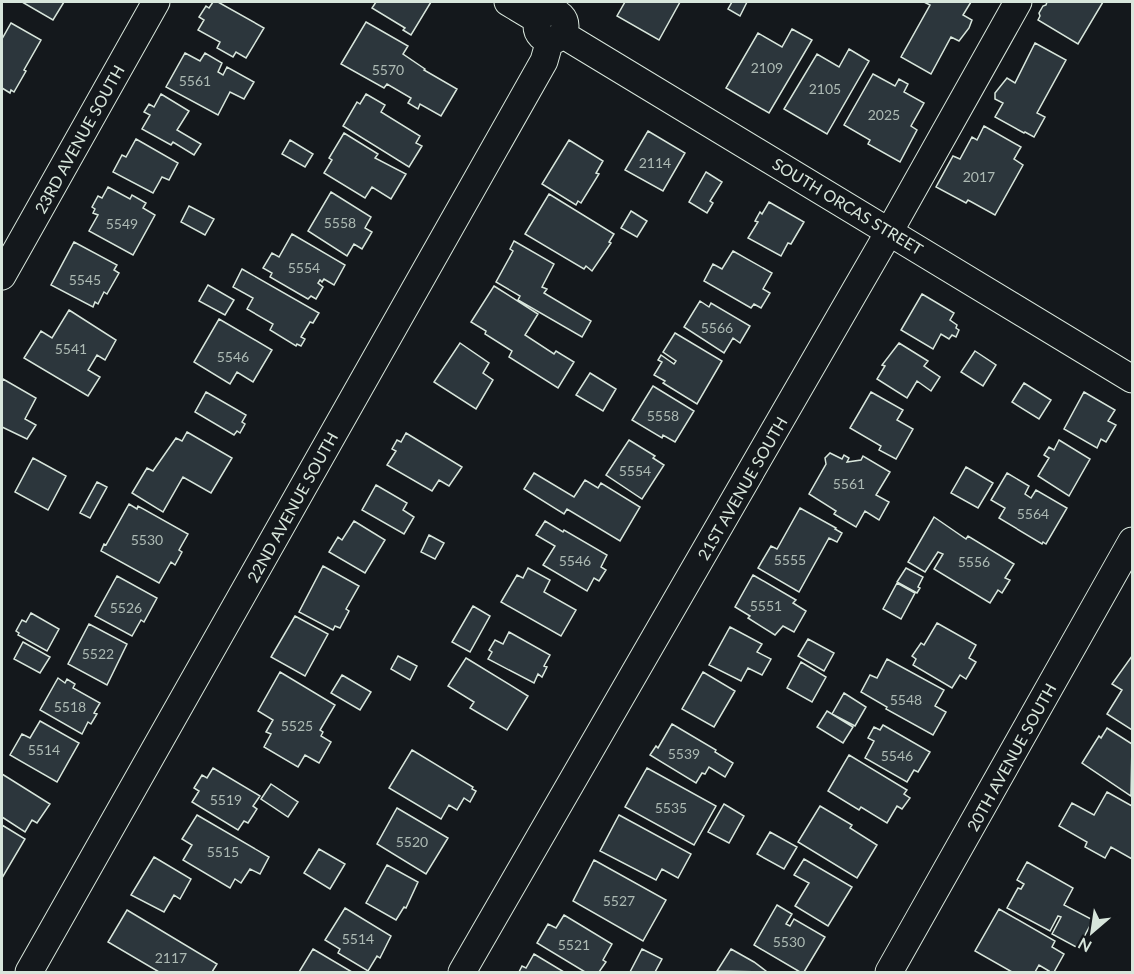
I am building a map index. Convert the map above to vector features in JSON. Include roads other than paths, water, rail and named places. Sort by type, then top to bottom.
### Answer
[{"type":"street","name":"23RD AVENUE SOUTH","points":[[2,276],[156,2]]},
{"type":"street","name":"SOUTH ORCAS STREET","points":[[508,2],[553,22],[889,232],[1132,379]]},
{"type":"street","name":"21ST AVENUE SOUTH","points":[[462,972],[889,232],[1018,2]]},
{"type":"street","name":"22ND AVENUE SOUTH","points":[[29,972],[544,61],[553,22]]},
{"type":"street","name":"20TH AVENUE SOUTH","points":[[889,972],[1132,541]]}]
